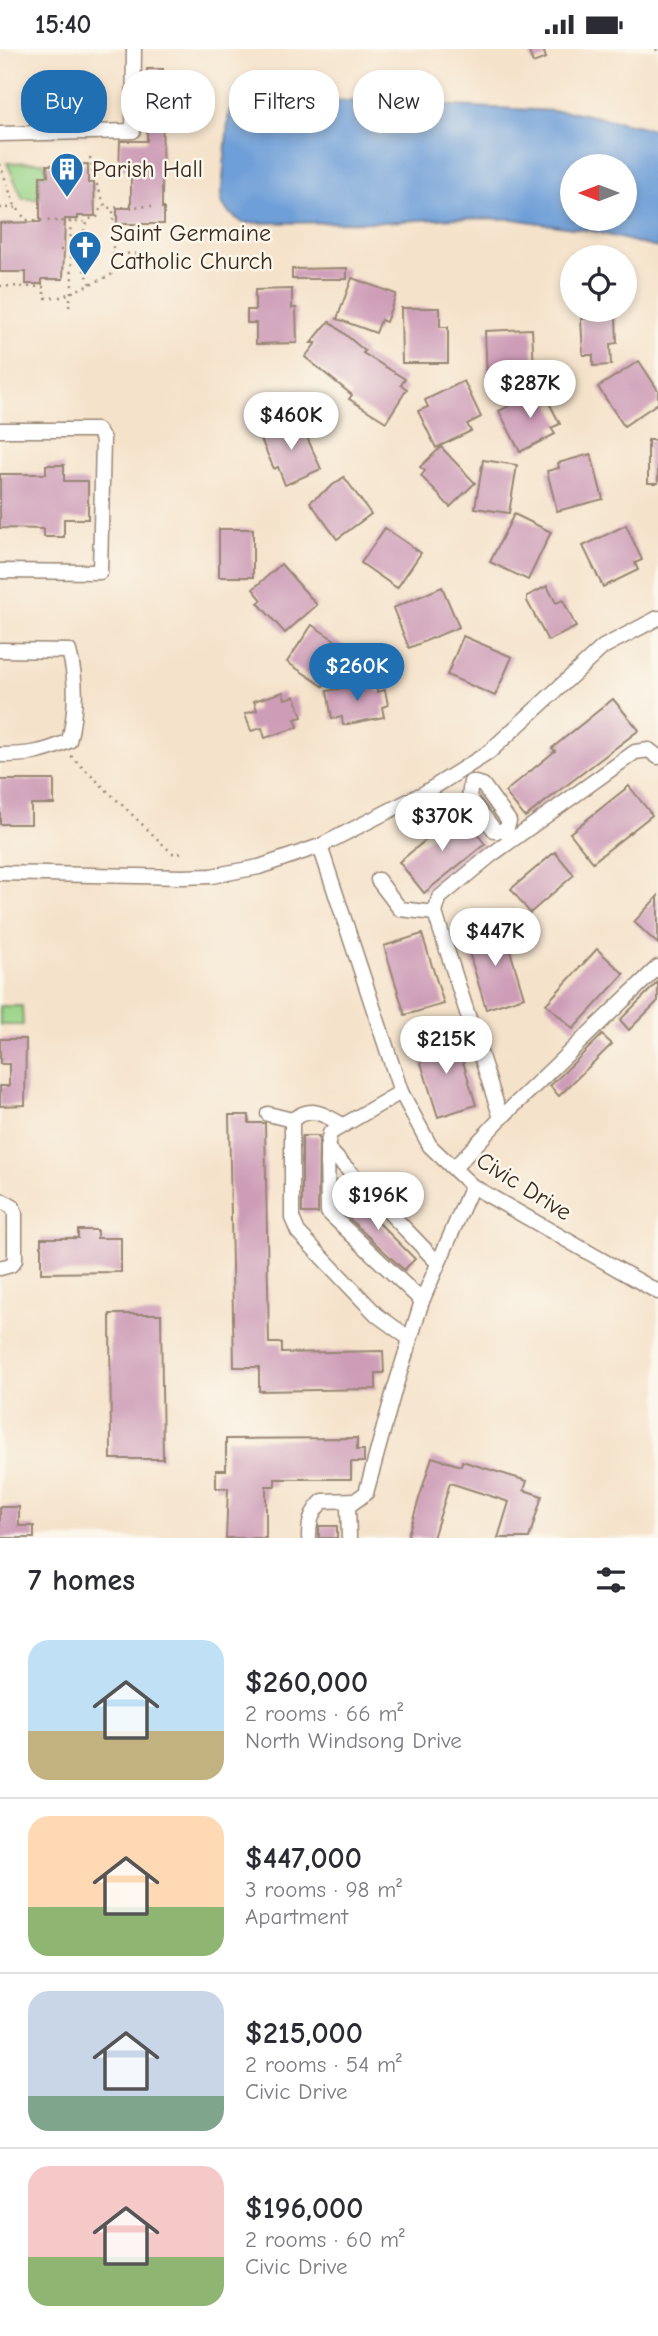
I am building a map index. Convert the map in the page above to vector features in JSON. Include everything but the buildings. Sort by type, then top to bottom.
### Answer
[{"type":"street","points":[[0,134],[133,131],[134,49]]},
{"type":"street","points":[[0,430],[97,430],[103,439],[100,572],[0,571]]},
{"type":"street","points":[[0,873],[211,876],[259,867],[320,846],[426,792],[468,775],[603,647],[656,622]]},
{"type":"street","points":[[0,650],[69,651],[74,670],[73,722],[69,741],[32,755],[0,755]]},
{"type":"street","points":[[501,1118],[435,913],[439,898],[510,836],[635,752],[649,750],[658,757]]},
{"type":"street","points":[[468,775],[470,797],[495,831],[510,836]]},
{"type":"street","name":"Civic Drive","points":[[320,846],[401,1092],[430,1146],[472,1186],[658,1291]]},
{"type":"street","points":[[378,880],[400,909],[435,913]]},
{"type":"street","points":[[454,1168],[501,1118],[658,967]]},
{"type":"street","points":[[401,1092],[330,1133],[327,1149],[328,1212],[422,1301]]},
{"type":"street","points":[[292,1120],[304,1111],[317,1111],[343,1125]]},
{"type":"street","points":[[268,1114],[292,1120]]},
{"type":"street","points":[[292,1120],[292,1218],[298,1231],[377,1315],[410,1339]]},
{"type":"street","points":[[327,1149],[438,1263]]},
{"type":"street","points":[[349,1538],[348,1506],[366,1493],[373,1475],[394,1391],[422,1301],[472,1186]]},
{"type":"street","points":[[0,1200],[13,1207],[15,1214],[15,1260],[11,1265],[0,1268]]},
{"type":"street","points":[[309,1538],[309,1522],[315,1509],[323,1501],[356,1500]]},
{"type":"path","points":[[90,157],[91,169],[106,208]]},
{"type":"path","points":[[0,164],[16,208],[26,220],[88,222]]},
{"type":"path","points":[[91,284],[79,259],[78,244],[91,217],[97,216],[100,209],[152,206]]},
{"type":"path","points":[[0,286],[36,285],[44,287],[44,297],[57,298],[111,275],[114,271],[113,207]]},
{"type":"path","points":[[0,208],[16,208]]},
{"type":"path","points":[[69,307],[70,221]]},
{"type":"path","points":[[60,250],[78,250]]},
{"type":"path","points":[[113,254],[153,253]]},
{"type":"path","points":[[60,756],[72,756],[172,853],[182,853]]},
{"type":"green space","points":[[44,162],[47,176],[39,176],[39,199],[23,199],[7,163]]},
{"type":"green space","points":[[0,1006],[22,1006],[23,1025],[0,1025]]},
{"type":"water","points":[[339,101],[353,101],[353,133],[444,133],[444,106],[574,112],[658,130],[658,248],[592,231],[637,231],[637,154],[560,154],[560,226],[513,219],[455,218],[385,222],[243,223],[228,212],[221,201],[229,111],[229,133],[339,133]]},
{"type":"place","name":"Parish Hall","points":[[67,199]]},
{"type":"place","name":"Saint Germaine Catholic Church","points":[[85,277]]}]
